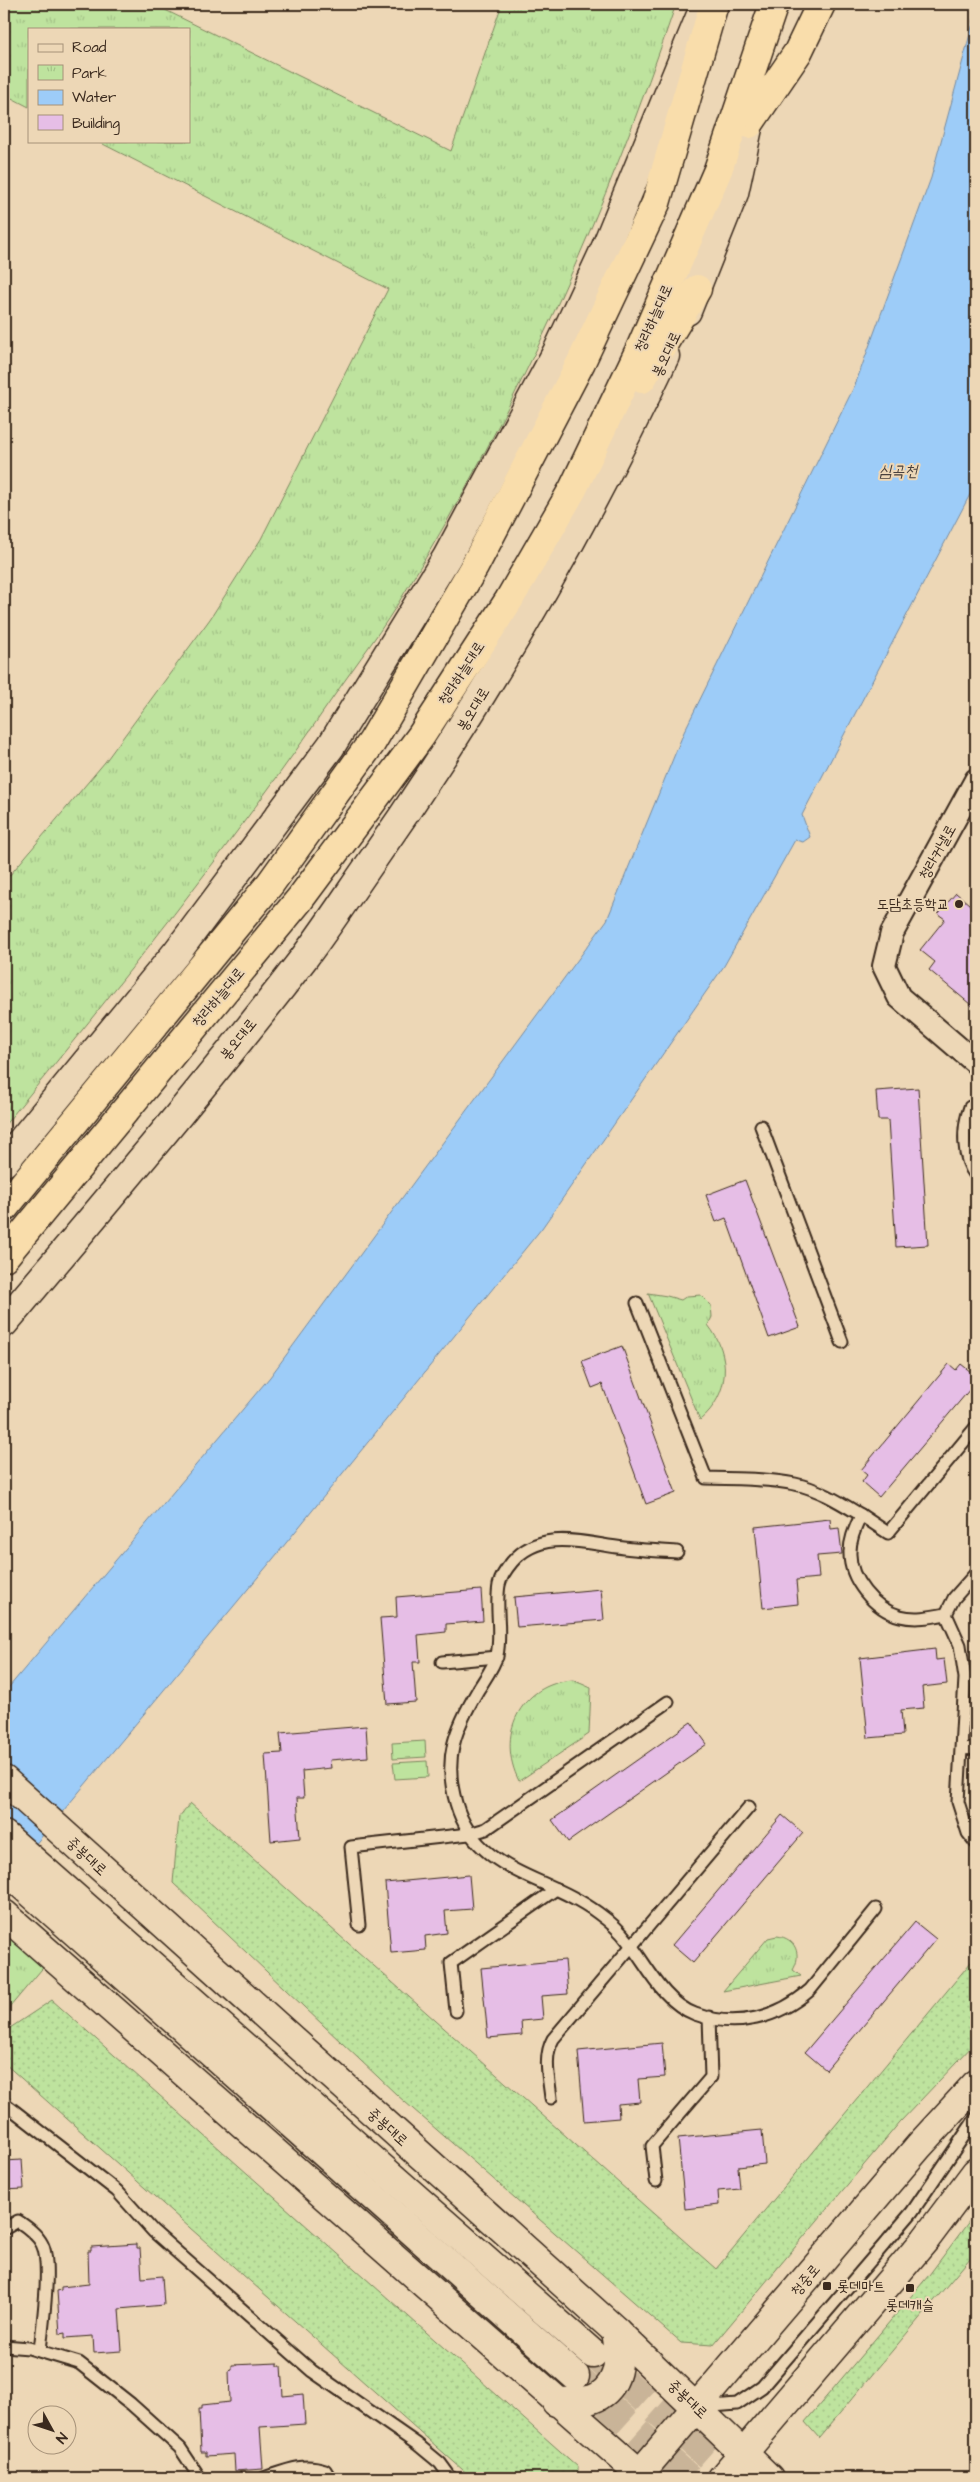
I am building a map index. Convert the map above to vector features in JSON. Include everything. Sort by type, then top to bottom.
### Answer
[{"type":"highway","name":"청라하늘대로","points":[[4,1208],[270,884],[372,742],[478,558],[581,362],[656,203],[714,4]]},
{"type":"highway","name":"청라하늘대로","points":[[4,1257],[300,899],[421,736],[509,600],[573,489],[641,346],[718,170],[775,4]]},
{"type":"highway","points":[[749,124],[798,52],[821,4]]},
{"type":"highway","points":[[542,542],[697,289]]},
{"type":"main road","points":[[4,1162],[177,952],[331,746],[447,557],[562,342],[604,249],[706,4]]},
{"type":"main road","name":"봉오대로","points":[[4,1324],[182,1110],[304,957],[448,750],[528,618],[619,453],[697,289],[734,192],[775,4]]},
{"type":"main road","name":"중봉대로","points":[[4,1780],[115,1882],[616,2331],[769,2478]]},
{"type":"main road","points":[[4,1835],[82,1921],[575,2376]]},
{"type":"main road","points":[[4,1869],[82,1921],[593,2354]]},
{"type":"main road","points":[[4,1914],[640,2477]]},
{"type":"main road","name":"청중로","points":[[640,2477],[697,2407],[919,2146],[976,2084]]},
{"type":"main road","points":[[722,2478],[925,2240],[976,2172]]},
{"type":"main road","points":[[556,2402],[593,2398],[599,2396],[612,2384],[616,2375],[620,2353],[616,2331]]},
{"type":"street","name":"청라커낼로","points":[[976,780],[892,933],[884,966],[899,997],[976,1063]]},
{"type":"lane","points":[[970,1107],[965,1128],[965,1145],[969,1162],[976,1176]]},
{"type":"lane","points":[[761,1126],[842,1342]]},
{"type":"lane","points":[[637,1303],[706,1478],[796,1484],[815,1490],[888,1532],[976,1427]]},
{"type":"lane","points":[[861,1515],[852,1535],[850,1553],[852,1568],[867,1593],[887,1610],[900,1616],[918,1618],[946,1614]]},
{"type":"lane","points":[[678,1552],[623,1548],[565,1540],[542,1542],[529,1547],[505,1570],[499,1583],[496,1657],[461,1719],[455,1734],[452,1750],[450,1770],[452,1788],[462,1822],[469,1834],[486,1851],[508,1867],[556,1888],[595,1910],[618,1929],[666,1993],[680,2006],[694,2014],[728,2021],[760,2018],[801,1998],[810,1990],[876,1909]]},
{"type":"lane","points":[[946,1614],[954,1598],[976,1572]]},
{"type":"lane","points":[[946,1614],[960,1645],[964,1660],[965,1678],[958,1802],[968,1833],[976,1843]]},
{"type":"lane","points":[[442,1662],[496,1657]]},
{"type":"lane","points":[[359,1924],[351,1847],[469,1834],[486,1829],[668,1702]]},
{"type":"lane","points":[[962,1749],[976,1748]]},
{"type":"lane","points":[[551,2098],[549,2048],[748,1807]]},
{"type":"lane","points":[[456,2011],[452,1963],[556,1888]]},
{"type":"lane","points":[[656,2181],[652,2146],[711,2077],[709,2017]]},
{"type":"lane","points":[[4,2103],[117,2191],[153,2231],[312,2371],[417,2444],[440,2463],[451,2478]]},
{"type":"lane","points":[[697,2407],[737,2404],[762,2387],[912,2212],[976,2118]]},
{"type":"lane","points":[[4,2229],[18,2221],[32,2231],[43,2245],[46,2274],[40,2352]]},
{"type":"lane","points":[[4,2346],[40,2352],[79,2363],[131,2404],[180,2448],[200,2478]]},
{"type":"lane","points":[[264,2478],[297,2466],[315,2466],[325,2470],[330,2478]]},
{"type":"green space","points":[[4,4],[153,4],[451,151],[502,4],[676,4],[620,156],[557,306],[485,451],[405,592],[295,752],[215,861],[90,1021],[4,1126],[4,882],[105,762],[210,619],[261,539],[388,289],[99,142],[190,142],[190,28],[28,28],[28,106],[4,94]]},
{"type":"green space","points":[[648,1293],[681,1300],[687,1296],[701,1295],[711,1305],[712,1317],[708,1325],[721,1349],[724,1374],[722,1387],[717,1399],[700,1420]]},
{"type":"green space","points":[[573,1680],[591,1688],[589,1734],[519,1781],[510,1747],[512,1730],[517,1715],[526,1702],[539,1691],[554,1684]]},
{"type":"green space","points":[[425,1741],[426,1757],[393,1759],[392,1743]]},
{"type":"green space","points":[[427,1761],[428,1777],[395,1779],[393,1763]]},
{"type":"green space","points":[[190,1803],[716,2269],[976,1956],[976,2042],[900,2122],[713,2345],[681,2343],[397,2095],[173,1883],[179,1817]]},
{"type":"green space","points":[[4,1922],[52,1957],[4,2014]]},
{"type":"green space","points":[[777,1936],[789,1940],[796,1948],[797,1959],[793,1970],[801,1976],[723,1991],[768,1938]]},
{"type":"green space","points":[[52,2000],[578,2467],[578,2478],[472,2478],[4,2063],[4,2032]]},
{"type":"green space","points":[[976,2212],[976,2251],[819,2438],[805,2422],[929,2275]]},
{"type":"water","name":"심곡천","points":[[976,12],[976,483],[802,815],[810,837],[803,842],[795,840],[724,966],[542,1228],[273,1559],[4,1882],[4,1693],[270,1377],[607,920],[684,732],[855,385],[931,178]]},
{"type":"building","name":"도담초등학교","points":[[956,893],[976,910],[976,1009],[929,970],[935,962],[920,950],[945,919],[938,914]]},
{"type":"building","points":[[918,1088],[928,1245],[896,1247],[888,1120],[878,1120],[876,1091]]},
{"type":"building","points":[[745,1180],[800,1327],[769,1338],[726,1218],[716,1222],[706,1195]]},
{"type":"building","points":[[622,1346],[676,1493],[646,1504],[602,1384],[592,1388],[582,1361]]},
{"type":"building","points":[[949,1364],[956,1370],[961,1364],[976,1376],[976,1382],[879,1497],[862,1482],[867,1475],[861,1470]]},
{"type":"building","points":[[830,1519],[831,1529],[839,1528],[842,1554],[817,1556],[819,1578],[796,1580],[798,1604],[763,1608],[755,1527]]},
{"type":"building","points":[[601,1589],[604,1620],[517,1627],[514,1597]]},
{"type":"building","points":[[481,1590],[483,1621],[446,1624],[446,1632],[418,1635],[420,1662],[413,1662],[416,1702],[387,1704],[380,1618],[397,1617],[396,1597]]},
{"type":"building","points":[[935,1649],[936,1660],[944,1659],[947,1684],[922,1687],[924,1708],[901,1710],[903,1735],[868,1738],[860,1658]]},
{"type":"building","points":[[691,1722],[707,1744],[568,1842],[552,1820]]},
{"type":"building","points":[[366,1726],[368,1757],[330,1760],[331,1768],[302,1771],[304,1798],[297,1798],[300,1838],[271,1841],[265,1754],[282,1753],[280,1733]]},
{"type":"building","points":[[782,1815],[803,1833],[693,1963],[672,1945]]},
{"type":"building","points":[[469,1875],[472,1909],[445,1911],[447,1933],[425,1936],[426,1950],[391,1953],[385,1883]]},
{"type":"building","points":[[915,1922],[936,1939],[826,2070],[805,2052]]},
{"type":"building","points":[[565,1960],[568,1994],[541,1996],[543,2019],[521,2021],[522,2035],[488,2038],[481,1968]]},
{"type":"building","points":[[662,2043],[665,2077],[638,2079],[640,2102],[618,2104],[619,2118],[584,2121],[578,2051]]},
{"type":"building","points":[[762,2130],[765,2164],[738,2167],[740,2189],[718,2191],[719,2205],[685,2209],[678,2138]]},
{"type":"building","points":[[22,2160],[24,2189],[4,2190],[4,2161]]},
{"type":"building","points":[[137,2244],[137,2248],[140,2248],[142,2278],[162,2276],[164,2305],[119,2309],[122,2351],[94,2353],[93,2336],[65,2338],[65,2333],[60,2334],[57,2291],[61,2290],[61,2287],[89,2284],[88,2251],[91,2251],[91,2247]]},
{"type":"building","points":[[278,2363],[278,2366],[281,2366],[283,2396],[303,2394],[305,2424],[260,2427],[263,2469],[235,2471],[234,2454],[206,2456],[206,2452],[201,2452],[199,2409],[202,2409],[202,2405],[230,2402],[229,2370],[232,2369],[232,2365]]},
{"type":"tunnel","points":[[593,2354],[733,2478]]},
{"type":"tunnel","points":[[575,2376],[689,2478]]},
{"type":"place","name":"도담초등학교","points":[[959,904]]},
{"type":"place","name":"롯데마트","points":[[827,2286]]},
{"type":"place","name":"롯데캐슬","points":[[910,2288]]}]
